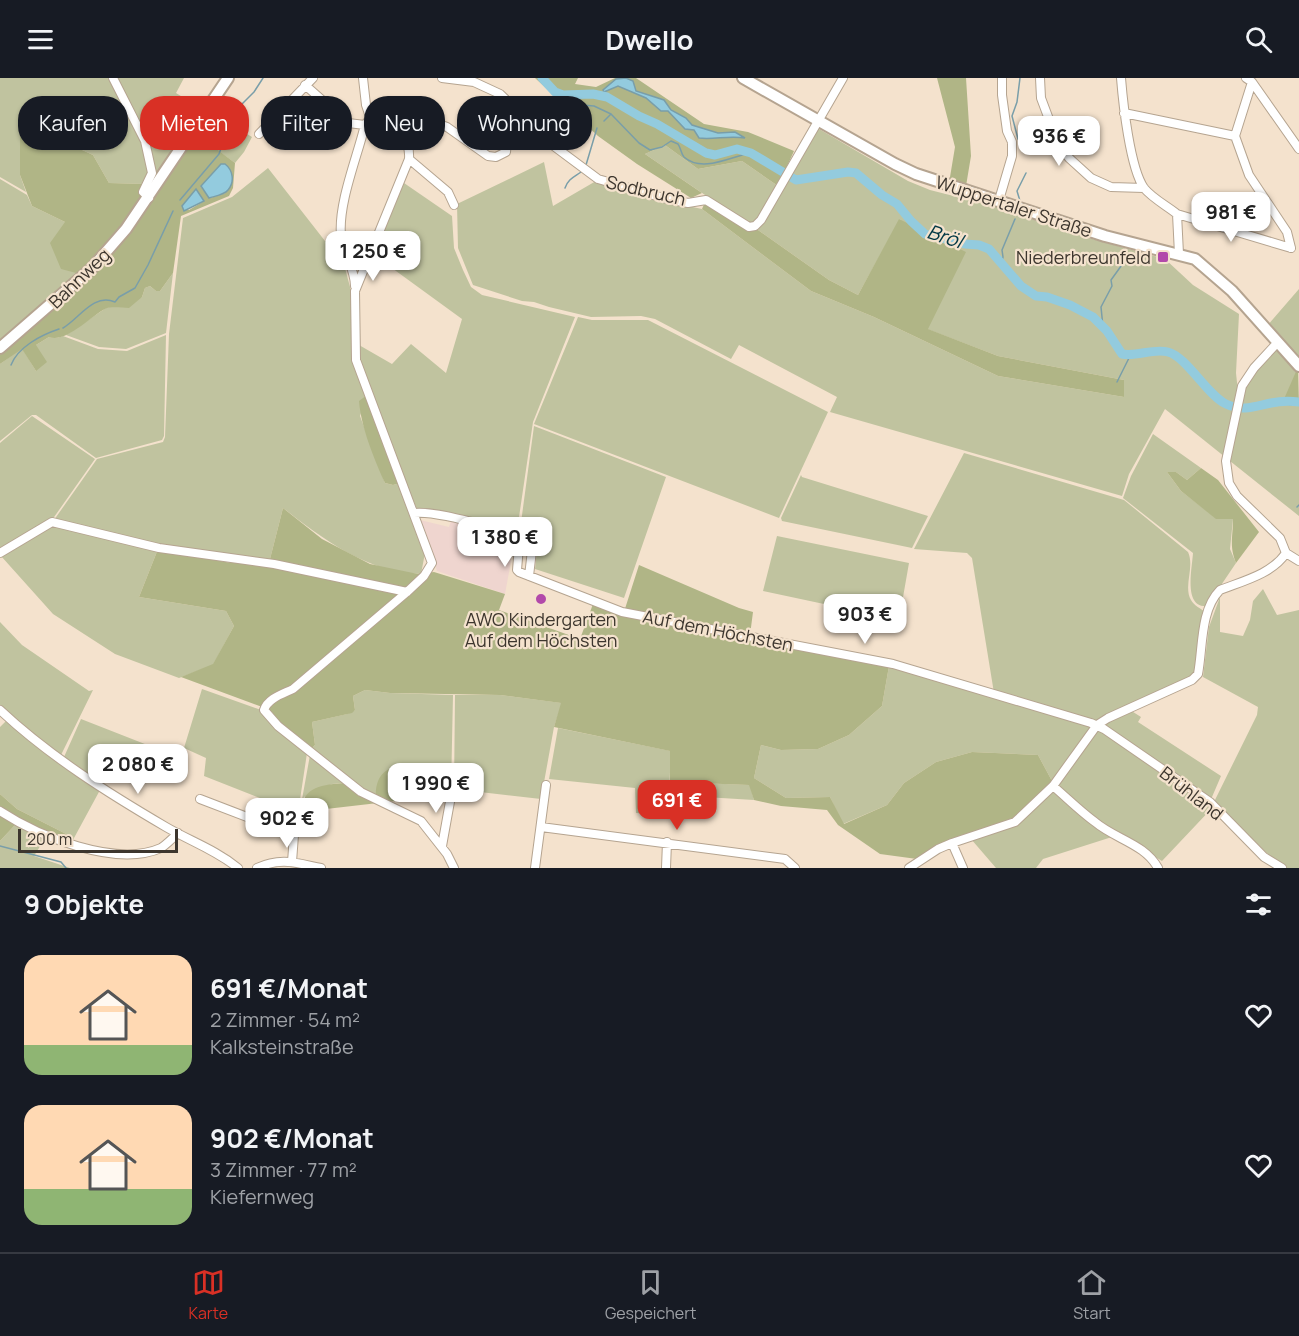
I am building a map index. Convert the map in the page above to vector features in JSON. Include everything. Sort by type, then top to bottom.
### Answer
[{"type":"main road","name":"Bahnweg","points":[[0,348],[92,268],[126,230],[228,78]]},
{"type":"main road","name":"Wuppertaler Straße","points":[[743,78],[916,174],[1105,236],[1195,260],[1214,273],[1232,291],[1299,366]]},
{"type":"street","points":[[113,78],[145,141],[152,173],[143,192],[148,198]]},
{"type":"street","points":[[259,134],[313,78]]},
{"type":"street","points":[[363,78],[365,96]]},
{"type":"street","name":"Sodbruch","points":[[442,78],[474,82],[500,94],[535,132],[598,179],[667,199],[688,202],[706,200],[749,227],[755,226],[761,220],[843,78]]},
{"type":"street","points":[[999,200],[1012,156],[1012,142],[1007,131],[1002,95],[1002,78]]},
{"type":"street","points":[[1040,78],[1041,98],[1059,146],[1069,158],[1091,178],[1111,187],[1144,188]]},
{"type":"street","points":[[1121,78],[1124,112],[1144,188],[1178,214],[1291,248],[1287,232],[1249,175],[1235,136],[1249,80]]},
{"type":"street","points":[[1249,80],[1299,149]]},
{"type":"street","points":[[305,85],[348,123],[364,125]]},
{"type":"street","points":[[1124,112],[1235,136]]},
{"type":"street","points":[[364,129],[342,210],[341,238],[355,279],[356,360],[432,563],[424,576],[407,592],[293,689],[273,699],[264,710],[269,718],[361,792],[422,821],[442,846],[454,868]]},
{"type":"street","points":[[355,291],[410,159],[409,150]]},
{"type":"street","points":[[480,150],[488,156],[496,157],[506,150]]},
{"type":"street","points":[[410,159],[448,192],[454,205]]},
{"type":"street","points":[[1178,214],[1179,254]]},
{"type":"street","points":[[1278,342],[1254,368],[1242,386],[1227,461],[1229,483],[1237,496],[1280,538],[1286,553],[1299,561]]},
{"type":"street","points":[[414,513],[451,518],[520,534],[534,533],[529,576],[517,570],[520,534]]},
{"type":"street","points":[[0,553],[52,522],[159,548],[274,564],[407,592]]},
{"type":"street","points":[[909,868],[938,849],[1015,822],[1053,786],[1097,725],[1192,680],[1198,674],[1205,626],[1215,596],[1220,590],[1270,569],[1279,563],[1286,553]]},
{"type":"street","name":"Auf dem Höchsten","points":[[529,576],[622,612],[893,664],[1097,725]]},
{"type":"street","points":[[0,710],[33,738],[88,778],[169,829],[227,859],[238,868]]},
{"type":"street","name":"Brühland","points":[[1097,725],[1210,802],[1264,857],[1282,868]]},
{"type":"street","points":[[536,868],[546,785]]},
{"type":"street","points":[[442,846],[453,786]]},
{"type":"street","points":[[1053,786],[1096,824],[1145,851],[1154,859],[1158,867]]},
{"type":"street","points":[[200,799],[294,835]]},
{"type":"street","points":[[0,811],[42,835],[96,853],[132,855],[150,853],[163,847],[178,832]]},
{"type":"street","points":[[292,862],[298,815]]},
{"type":"street","points":[[541,827],[785,859],[795,868]]},
{"type":"street","points":[[666,868],[667,843]]},
{"type":"street","points":[[952,843],[963,868]]},
{"type":"street","points":[[257,868],[270,862],[292,862],[321,868]]},
{"type":"street","points":[[1263,868],[1272,863]]},
{"type":"shaded area","points":[[420,520],[449,527],[451,521],[513,536],[505,594],[437,571]]},
{"type":"green space","points":[[0,78],[112,78],[121,96],[18,96],[18,150],[35,150],[20,175],[26,192],[0,177]]},
{"type":"green space","points":[[114,78],[184,78],[176,93],[181,96],[140,96],[140,129],[128,106],[128,96],[123,96]]},
{"type":"green space","points":[[535,78],[578,78],[575,84],[596,87],[615,78],[636,78],[704,124],[748,132],[794,151],[778,186],[742,161],[698,169],[665,145],[645,154],[702,193],[691,198],[637,164],[592,130],[592,96],[555,96]]},
{"type":"green space","points":[[937,78],[966,78],[971,156],[966,186],[949,183],[955,147]]},
{"type":"green space","points":[[128,110],[140,135],[140,150],[145,150],[150,172],[146,184],[109,183],[93,155],[82,150],[128,150]]},
{"type":"green space","points":[[819,129],[908,181],[930,190],[993,206],[1085,237],[1165,259],[1193,285],[1239,314],[1236,373],[1238,392],[1225,457],[1165,409],[1129,474],[1122,496],[830,412],[837,397],[739,345],[731,359],[655,319],[641,316],[591,317],[522,301],[473,285],[458,248],[457,204],[544,162],[553,206],[596,181],[702,209],[811,291],[874,317],[998,376],[1124,397],[1124,380],[998,356],[927,329],[900,219],[858,295],[829,280],[758,230],[815,130]]},
{"type":"green space","points":[[665,145],[698,169],[742,161],[778,186],[759,219],[749,225],[645,154]]},
{"type":"green space","points":[[20,150],[82,150],[93,155],[109,183],[146,184],[145,199],[80,274],[61,269],[50,243],[65,222],[32,206],[20,175]]},
{"type":"green space","points":[[149,150],[177,150],[164,170],[156,172]]},
{"type":"green space","points":[[182,150],[218,150],[235,163],[233,188],[229,196],[181,216],[173,273],[160,291],[150,286],[145,288],[142,297],[129,308],[105,309],[63,337],[49,337],[36,345],[47,362],[36,371],[22,349],[0,364],[0,355],[85,281]],"holes":[[[221,164],[225,193],[210,198],[201,187]],[[196,190],[204,201],[189,210],[182,206]]]},
{"type":"green space","points":[[217,150],[245,150],[235,163]]},
{"type":"green space","points":[[268,168],[325,241],[338,242],[353,298],[353,346],[367,395],[360,416],[385,483],[393,485],[400,483],[425,553],[421,574],[383,568],[365,561],[330,542],[283,508],[270,559],[231,563],[54,520],[97,459],[163,442],[169,334],[183,218],[232,197]]},
{"type":"green space","points":[[0,179],[27,195],[32,206],[65,222],[80,274],[0,344]]},
{"type":"green space","points":[[404,183],[452,216],[454,248],[471,287],[482,295],[575,317],[533,422],[518,524],[512,530],[417,509],[381,424],[358,355],[359,345],[392,364],[411,344],[446,373],[462,319],[374,255]]},
{"type":"green space","points":[[706,200],[758,230],[829,280],[858,295],[899,219],[966,252],[928,329],[998,356],[1124,380],[1124,397],[998,376],[874,317],[811,291],[702,209]]},
{"type":"green space","points":[[173,273],[166,333],[126,349],[99,347],[66,335],[106,308],[142,297],[145,288],[150,286],[160,291]]},
{"type":"green space","points":[[1299,289],[1299,361],[1267,326]]},
{"type":"green space","points":[[578,317],[592,320],[648,320],[828,412],[779,518],[534,424]]},
{"type":"green space","points":[[166,335],[164,436],[162,440],[96,458],[36,415],[32,415],[0,441],[0,364],[22,348],[36,371],[36,345],[49,337],[63,336],[98,349],[127,351]]},
{"type":"green space","points":[[1275,349],[1280,350],[1298,367],[1290,406],[1299,406],[1299,516],[1230,461],[1242,396],[1250,378]]},
{"type":"green space","points":[[1298,367],[1299,406],[1290,406],[1284,399]]},
{"type":"green space","points":[[367,395],[400,483],[393,485],[385,483],[372,453],[362,421],[359,401]]},
{"type":"green space","points":[[32,416],[95,459],[52,520],[0,551],[0,443]]},
{"type":"green space","points":[[534,426],[666,477],[624,598],[535,569],[539,531],[520,530]]},
{"type":"green space","points":[[1153,434],[1201,468],[1187,480],[1176,472],[1167,472],[1181,491],[1216,518],[1233,519],[1230,549],[1236,563],[1207,606],[1199,605],[1192,594],[1193,553],[1123,498],[1131,476]]},
{"type":"green space","points":[[964,453],[1124,500],[1188,552],[1190,558],[1189,595],[1194,604],[1206,613],[1198,668],[1192,676],[1094,722],[994,693],[972,558],[967,553],[914,549]]},
{"type":"green space","points":[[1201,468],[1218,480],[1259,532],[1236,563],[1232,546],[1233,519],[1216,519],[1181,491],[1167,472],[1176,472],[1187,480]]},
{"type":"green space","points":[[801,475],[928,516],[912,548],[782,521],[781,518]]},
{"type":"green space","points":[[283,508],[322,539],[370,564],[418,574],[434,572],[505,594],[499,610],[580,639],[593,604],[623,615],[639,565],[753,612],[750,635],[889,666],[882,706],[849,735],[818,749],[781,750],[761,745],[754,778],[786,798],[830,797],[844,824],[887,805],[904,783],[936,762],[972,752],[1038,755],[1052,781],[1021,815],[964,836],[917,859],[880,854],[838,825],[827,810],[781,806],[754,800],[749,785],[670,782],[670,751],[554,727],[561,703],[500,695],[390,693],[365,690],[353,696],[355,710],[352,713],[312,722],[315,745],[310,750],[279,724],[272,712],[265,708],[181,677],[213,664],[234,626],[226,611],[139,597],[158,549],[231,563],[270,559]]},
{"type":"green space","points":[[52,525],[158,549],[139,597],[226,611],[234,626],[213,665],[179,678],[115,654],[53,614],[1,556]]},
{"type":"green space","points":[[777,536],[909,563],[899,620],[763,591]]},
{"type":"green space","points":[[1263,589],[1277,615],[1299,610],[1299,868],[1287,868],[1273,859],[1214,802],[1257,715],[1258,707],[1203,677],[1209,627],[1220,597],[1220,632],[1243,636],[1250,620],[1253,601]]},
{"type":"green space","points":[[0,622],[22,645],[89,691],[93,690],[61,755],[19,725],[0,707]]},
{"type":"green space","points":[[889,666],[1086,723],[1092,729],[1052,781],[1038,755],[972,752],[936,762],[904,783],[887,805],[843,824],[830,797],[786,798],[754,778],[761,745],[781,750],[818,749],[849,735],[882,706]]},
{"type":"green space","points":[[202,689],[264,711],[307,753],[298,813],[204,776],[206,758],[184,748]]},
{"type":"green space","points":[[365,690],[453,695],[451,789],[431,797],[413,777],[376,797],[357,787],[310,750],[315,745],[312,722],[355,710],[353,696]]},
{"type":"green space","points":[[455,695],[500,695],[562,703],[554,727],[541,799],[454,789]]},
{"type":"green space","points":[[1130,710],[1141,717],[1138,722],[1221,776],[1212,797],[1210,798],[1104,726]]},
{"type":"green space","points":[[81,719],[178,757],[178,764],[169,775],[112,753],[95,778],[64,757]]},
{"type":"green space","points":[[7,720],[100,790],[74,838],[17,809],[0,794],[0,727]]},
{"type":"green space","points":[[558,728],[671,751],[668,815],[636,813],[635,788],[549,779]]},
{"type":"green space","points":[[1098,729],[1213,807],[1162,861],[1100,824],[1058,788],[1058,781]]},
{"type":"green space","points":[[310,755],[346,783],[332,784],[304,797],[301,805]]},
{"type":"green space","points":[[397,767],[413,777],[431,797],[387,802],[376,797],[380,777],[387,770]]},
{"type":"green space","points":[[673,782],[750,785],[754,800],[672,795]]},
{"type":"green space","points":[[346,783],[378,803],[300,812],[302,803],[310,791],[322,786]]},
{"type":"green space","points":[[1052,788],[1115,836],[1043,859],[1036,868],[996,868],[971,839],[1016,824]]},
{"type":"green space","points":[[0,794],[17,809],[74,838],[70,844],[0,809]]},
{"type":"green space","points":[[0,814],[15,825],[0,841]]},
{"type":"green space","points":[[15,825],[47,835],[34,856],[70,868],[0,868],[0,841]]},
{"type":"water","points":[[626,78],[633,81],[636,91],[664,100],[671,110],[686,118],[692,125],[718,133],[735,132],[745,138],[699,138],[694,130],[685,129],[668,111],[661,111],[646,98],[618,86],[604,92],[603,90],[616,79]]},
{"type":"water","points":[[221,164],[225,164],[230,169],[232,183],[224,193],[209,198],[201,186]]},
{"type":"water","points":[[196,189],[204,201],[184,211],[182,206]]},
{"type":"waterway","points":[[180,200],[219,154],[234,112],[254,92],[263,78]]},
{"type":"waterway","name":"Bröl","points":[[542,78],[555,92],[563,95],[593,94],[607,97],[706,153],[715,155],[737,149],[751,153],[796,180],[848,172],[856,173],[882,195],[897,204],[925,234],[989,249],[1021,286],[1036,296],[1047,297],[1070,305],[1093,317],[1107,331],[1122,354],[1162,351],[1175,355],[1212,393],[1232,406],[1244,408],[1278,402],[1299,402]]},
{"type":"waterway","points":[[1018,139],[1012,116],[1017,102],[1020,78]]},
{"type":"waterway","points":[[592,106],[611,114]]},
{"type":"waterway","points":[[604,121],[611,114],[639,143],[650,150],[662,147],[671,141],[678,144],[684,157],[699,164],[708,164],[750,153]]},
{"type":"waterway","points":[[586,165],[597,128]]},
{"type":"waterway","points":[[565,188],[570,180],[581,172]]},
{"type":"waterway","points":[[1020,201],[1017,191],[1026,173]]},
{"type":"waterway","points":[[63,328],[93,304],[107,300],[115,302],[119,297],[135,288],[173,211]]},
{"type":"waterway","points":[[1001,264],[1002,250],[1015,219]]},
{"type":"waterway","points":[[1103,327],[1101,307],[1112,286],[1111,280],[1124,262],[1138,259],[1140,256]]},
{"type":"waterway","points":[[11,365],[19,353],[31,342],[59,329]]},
{"type":"waterway","points":[[1117,382],[1130,356]]},
{"type":"waterway","points":[[0,846],[61,862],[66,868]]},
{"type":"place","name":"Niederbreunfeld","points":[[1163,257]]},
{"type":"place","name":"AWO Kindergarten Auf dem Höchsten","points":[[541,599]]}]
